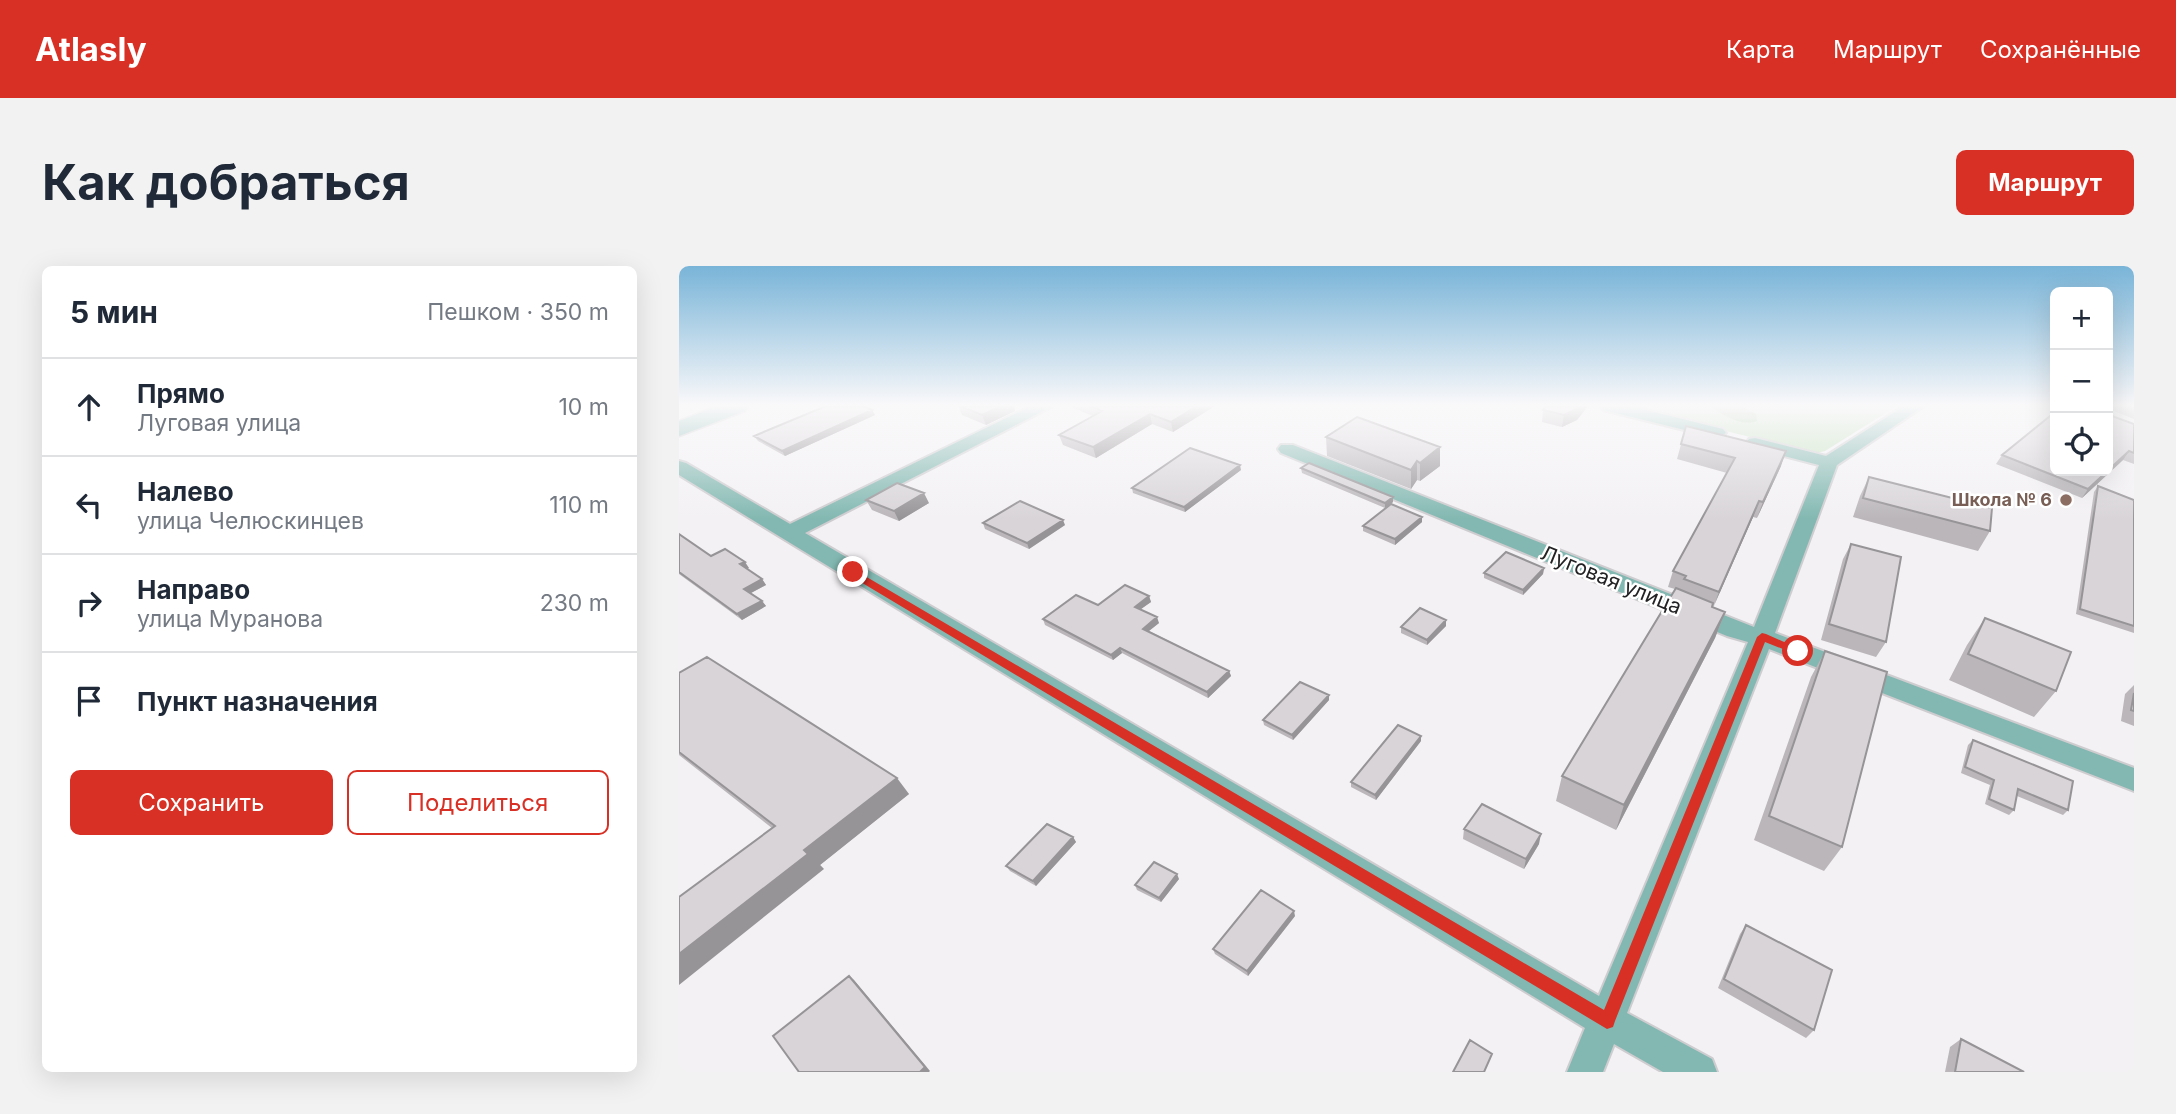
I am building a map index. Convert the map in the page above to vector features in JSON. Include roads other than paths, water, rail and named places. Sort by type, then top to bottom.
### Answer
[{"type":"street","points":[[787,533],[969,444]]},
{"type":"street","points":[[1760,444],[1829,462]]},
{"type":"street","points":[[1585,1072],[1762,637],[1829,462],[1858,444]]},
{"type":"street","name":"Луговая улица","points":[[1287,449],[1735,630],[1762,637],[2134,780]]},
{"type":"street","points":[[679,467],[1607,1021],[1699,1072]]},
{"type":"place","name":"Школа № 6","points":[[2066,500]]}]
